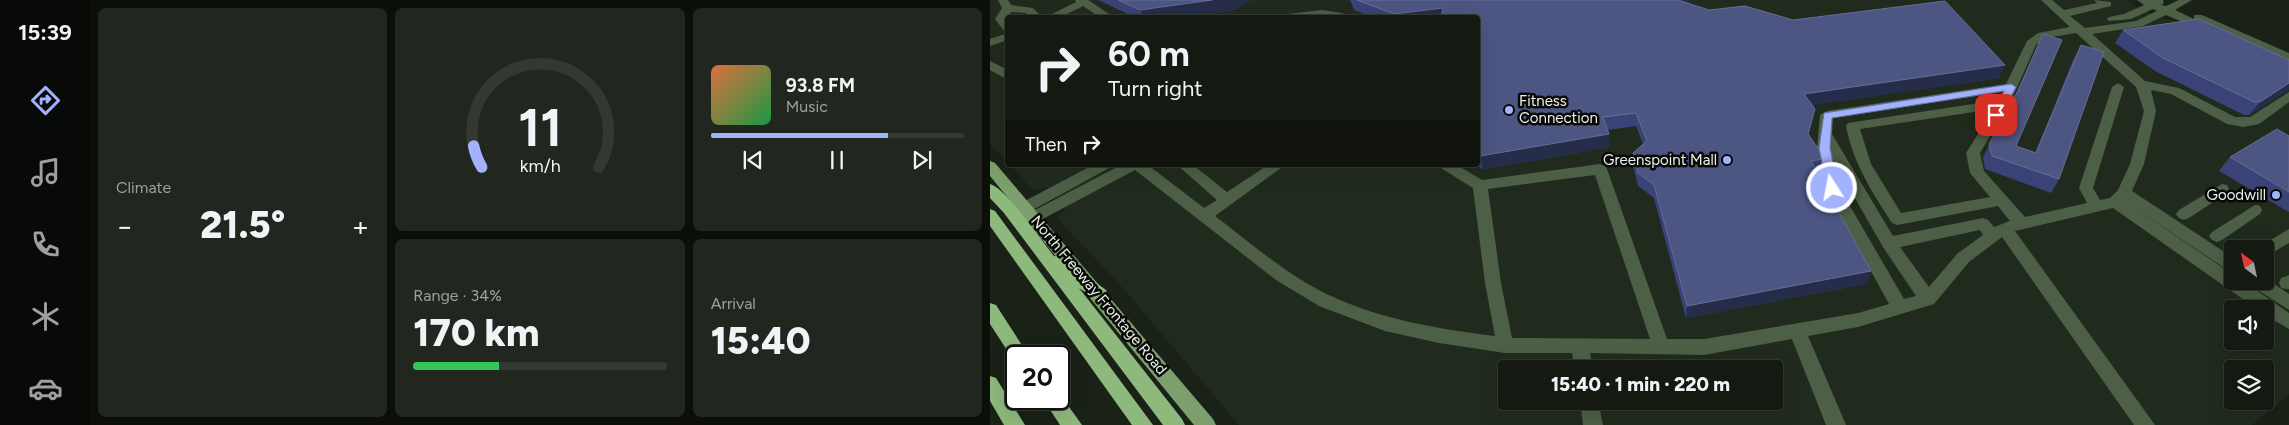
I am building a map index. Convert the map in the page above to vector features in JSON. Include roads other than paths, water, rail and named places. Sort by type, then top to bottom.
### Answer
[{"type":"highway","points":[[990,189],[1015,216],[1176,425]]},
{"type":"highway","points":[[990,209],[1100,295]]},
{"type":"highway","points":[[990,215],[1143,425]]},
{"type":"highway","points":[[990,310],[1013,345]]},
{"type":"highway","points":[[990,384],[1015,425]]},
{"type":"highway","points":[[1060,410],[1072,425]]},
{"type":"main road","name":"North Freeway Frontage Road","points":[[990,166],[1100,295],[1206,425]]},
{"type":"street","points":[[1141,167],[1282,275],[1325,301],[1385,324],[1439,336],[1505,345],[1704,347],[1858,320],[1928,299],[1963,258],[1999,232],[2022,224],[2096,206],[2119,197],[2137,164],[2150,111],[2145,90],[2141,84],[2046,0]]},
{"type":"street","points":[[2062,14],[2106,4],[2099,0]]},
{"type":"street","points":[[2142,0],[2163,4],[2289,57]]},
{"type":"street","points":[[2022,224],[1978,173],[1973,153],[2004,103],[2030,44],[2042,35],[2080,29],[2139,24],[2163,4],[2187,0]]},
{"type":"street","points":[[1055,15],[1082,1],[1105,15]]},
{"type":"street","points":[[1005,25],[1001,19],[1005,4],[1029,10],[1035,15]]},
{"type":"street","points":[[2163,4],[2289,66]]},
{"type":"street","points":[[1298,15],[1311,13],[1339,15]]},
{"type":"street","points":[[990,43],[1005,37]]},
{"type":"street","points":[[990,64],[1005,74]]},
{"type":"street","points":[[2141,84],[2175,91],[2232,121],[2244,123],[2254,121],[2289,96]]},
{"type":"street","points":[[1900,308],[1832,188],[1824,148],[1827,115],[2011,87]]},
{"type":"street","points":[[2096,206],[2086,188],[2118,87]]},
{"type":"street","points":[[2001,200],[1897,218],[1867,171],[1856,148],[1853,126],[2004,103]]},
{"type":"street","points":[[1826,135],[1890,242],[1928,299]]},
{"type":"street","points":[[1030,212],[1101,167]]},
{"type":"street","points":[[1030,212],[1129,167]]},
{"type":"street","points":[[1186,167],[1227,200]]},
{"type":"street","points":[[1205,216],[1275,167]]},
{"type":"street","points":[[1449,167],[1480,185],[1600,169],[1661,346]]},
{"type":"street","points":[[1480,185],[1505,345]]},
{"type":"street","points":[[2184,214],[2222,188]]},
{"type":"street","points":[[2119,197],[2224,260]]},
{"type":"street","points":[[2119,197],[2289,322]]},
{"type":"street","points":[[2218,236],[2255,210]]},
{"type":"street","points":[[1890,242],[1983,224],[1999,232],[2145,425]]},
{"type":"street","points":[[2274,245],[2289,235]]},
{"type":"street","points":[[2270,290],[2289,303]]},
{"type":"street","points":[[1797,331],[1836,425]]},
{"type":"street","points":[[1580,345],[1582,360]]},
{"type":"street","points":[[1590,410],[1592,425]]},
{"type":"place","name":"Fitness Connection","points":[[1509,110]]},
{"type":"place","name":"Greenspoint Mall","points":[[1727,160]]},
{"type":"place","name":"Goodwill","points":[[2276,195]]}]
